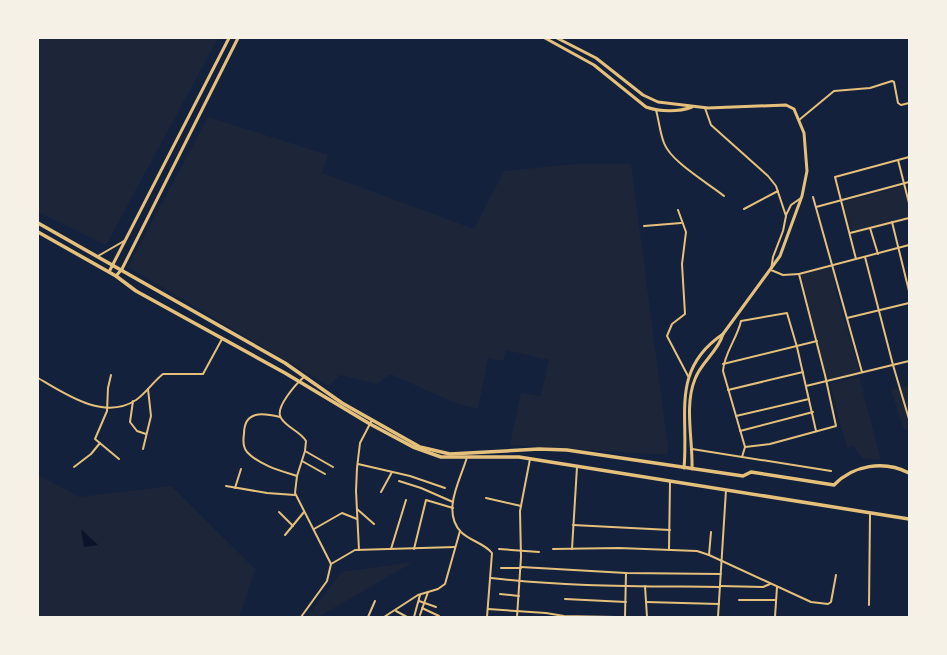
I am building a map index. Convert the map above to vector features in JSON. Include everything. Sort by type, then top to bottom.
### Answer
[{"type":"main road","points":[[38,223],[114,264],[285,363],[371,422],[420,447],[440,453],[467,454],[567,450],[743,476],[751,472],[834,485],[853,470],[871,466],[890,466],[909,473]]},
{"type":"main road","points":[[38,232],[116,276],[136,291],[428,453],[441,457],[519,457],[909,518]]},
{"type":"main road","points":[[519,451],[519,457]]},
{"type":"street","points":[[109,272],[228,38]]},
{"type":"street","points":[[116,276],[122,269],[238,38]]},
{"type":"street","points":[[545,38],[594,65],[646,107],[656,110],[680,110],[692,107]]},
{"type":"street","points":[[557,38],[596,58],[650,98],[658,102],[705,108],[786,105],[794,109],[804,133],[808,171],[802,197],[780,256],[723,334],[703,354],[688,376],[684,397],[684,468]]},
{"type":"street","points":[[799,120],[834,91],[870,88],[892,81],[894,82],[898,103],[902,105],[909,103]]},
{"type":"street","points":[[705,108],[711,125],[768,176],[778,191],[786,216]]},
{"type":"street","points":[[656,110],[664,142],[669,150],[677,160],[724,196]]},
{"type":"street","points":[[856,259],[834,178],[836,176],[909,157]]},
{"type":"street","points":[[898,160],[909,203]]},
{"type":"street","points":[[816,207],[909,182]]},
{"type":"street","points":[[744,209],[778,191]]},
{"type":"street","points":[[771,270],[773,257],[783,231],[786,216],[792,206],[802,197]]},
{"type":"street","points":[[813,197],[862,372]]},
{"type":"street","points":[[678,210],[686,232],[682,264],[685,314],[672,324],[667,336],[688,376]]},
{"type":"street","points":[[850,233],[909,218]]},
{"type":"street","points":[[892,222],[909,291]]},
{"type":"street","points":[[644,226],[682,223]]},
{"type":"street","points":[[870,228],[878,254]]},
{"type":"street","points":[[98,256],[126,241]]},
{"type":"street","points":[[771,270],[783,275],[799,274],[909,245]]},
{"type":"street","points":[[865,257],[893,365],[909,419]]},
{"type":"street","points":[[745,447],[768,444],[837,425],[799,274]]},
{"type":"street","points":[[847,318],[909,303]]},
{"type":"street","points":[[742,457],[745,447],[723,371],[723,364],[739,330],[740,321],[786,313],[797,346],[813,412],[816,431]]},
{"type":"street","points":[[692,469],[691,399],[694,383],[702,366],[718,346],[723,334]]},
{"type":"street","points":[[38,378],[58,390],[92,405],[106,407],[133,402],[163,374],[203,374],[222,339]]},
{"type":"street","points":[[723,364],[817,341]]},
{"type":"street","points":[[806,386],[909,361]]},
{"type":"street","points":[[728,390],[803,372]]},
{"type":"street","points":[[111,375],[108,388],[107,411],[95,439],[119,459]]},
{"type":"street","points":[[280,417],[282,406],[298,381],[304,377]]},
{"type":"street","points":[[143,449],[150,416],[148,389]]},
{"type":"street","points":[[736,416],[809,398]]},
{"type":"street","points":[[133,402],[130,422],[135,429],[146,434]]},
{"type":"street","points":[[740,431],[813,412]]},
{"type":"street","points":[[297,476],[263,463],[248,453],[244,446],[244,426],[249,418],[260,414],[280,417],[305,439],[305,451],[297,476],[295,496],[305,512],[331,564],[327,581],[301,617]]},
{"type":"street","points":[[359,550],[356,481],[360,444],[371,422]]},
{"type":"street","points":[[74,467],[91,454],[100,443]]},
{"type":"street","points":[[692,449],[831,471]]},
{"type":"street","points":[[305,451],[333,467]]},
{"type":"street","points":[[467,457],[454,494],[453,508],[455,520],[460,531],[492,553],[487,617]]},
{"type":"street","points":[[517,617],[521,567],[521,506],[530,459]]},
{"type":"street","points":[[302,461],[325,474]]},
{"type":"street","points":[[358,464],[417,478],[445,488]]},
{"type":"street","points":[[572,549],[577,467]]},
{"type":"street","points":[[235,488],[241,469]]},
{"type":"street","points":[[381,492],[392,472]]},
{"type":"street","points":[[399,481],[421,488],[453,502]]},
{"type":"street","points":[[669,549],[670,481]]},
{"type":"street","points":[[226,486],[295,496]]},
{"type":"street","points":[[718,617],[726,490]]},
{"type":"street","points":[[486,498],[521,506]]},
{"type":"street","points":[[391,550],[406,500]]},
{"type":"street","points":[[414,549],[426,500],[453,508]]},
{"type":"street","points":[[357,509],[374,524]]},
{"type":"street","points":[[279,512],[293,526]]},
{"type":"street","points":[[285,535],[305,512]]},
{"type":"street","points":[[868,605],[870,512]]},
{"type":"street","points":[[314,530],[342,513],[357,519]]},
{"type":"street","points":[[573,525],[670,530]]},
{"type":"street","points":[[384,617],[420,595],[438,589],[445,584],[460,531]]},
{"type":"street","points":[[709,555],[711,532]]},
{"type":"street","points":[[331,564],[348,553],[359,550],[455,547]]},
{"type":"street","points":[[499,549],[521,552],[539,552]]},
{"type":"street","points":[[553,549],[692,550],[709,555],[811,602],[828,604],[831,602],[836,576]]},
{"type":"street","points":[[501,568],[521,567],[626,573],[721,574]]},
{"type":"street","points":[[625,617],[626,573]]},
{"type":"street","points":[[491,578],[519,582],[626,586],[763,587],[770,584]]},
{"type":"street","points":[[645,586],[647,617],[749,617]]},
{"type":"street","points":[[775,617],[778,587]]},
{"type":"street","points":[[420,615],[428,592]]},
{"type":"street","points":[[500,594],[519,596]]},
{"type":"street","points":[[414,617],[420,595]]},
{"type":"street","points":[[565,599],[626,602]]},
{"type":"street","points":[[739,600],[776,600]]},
{"type":"street","points":[[418,601],[436,607]]},
{"type":"street","points":[[368,617],[375,602]]},
{"type":"street","points":[[646,602],[719,604]]},
{"type":"street","points":[[422,608],[439,616]]},
{"type":"street","points":[[488,608],[564,616],[615,617]]},
{"type":"street","points":[[396,611],[406,617]]},
{"type":"shaded area","points":[[38,38],[218,38],[106,245],[38,212]]},
{"type":"shaded area","points":[[208,117],[328,155],[322,173],[474,229],[504,171],[577,164],[631,164],[668,448],[667,455],[510,445],[521,393],[541,396],[549,360],[506,350],[503,361],[488,358],[478,409],[455,403],[390,374],[377,384],[340,375],[329,386],[128,267]]},
{"type":"shaded area","points":[[907,185],[909,220],[852,235],[843,202]]},
{"type":"shaded area","points":[[831,266],[836,291],[860,372],[827,380],[801,275]]},
{"type":"shaded area","points":[[859,377],[881,460],[862,458],[853,445],[847,448],[830,384]]},
{"type":"shaded area","points":[[909,385],[909,428],[904,430],[891,390]]},
{"type":"shaded area","points":[[38,475],[79,497],[171,486],[255,569],[239,617],[38,617]]},
{"type":"shaded area","points":[[81,529],[98,545],[84,547]]},
{"type":"shaded area","points":[[413,562],[318,617],[307,617],[342,572]]}]
